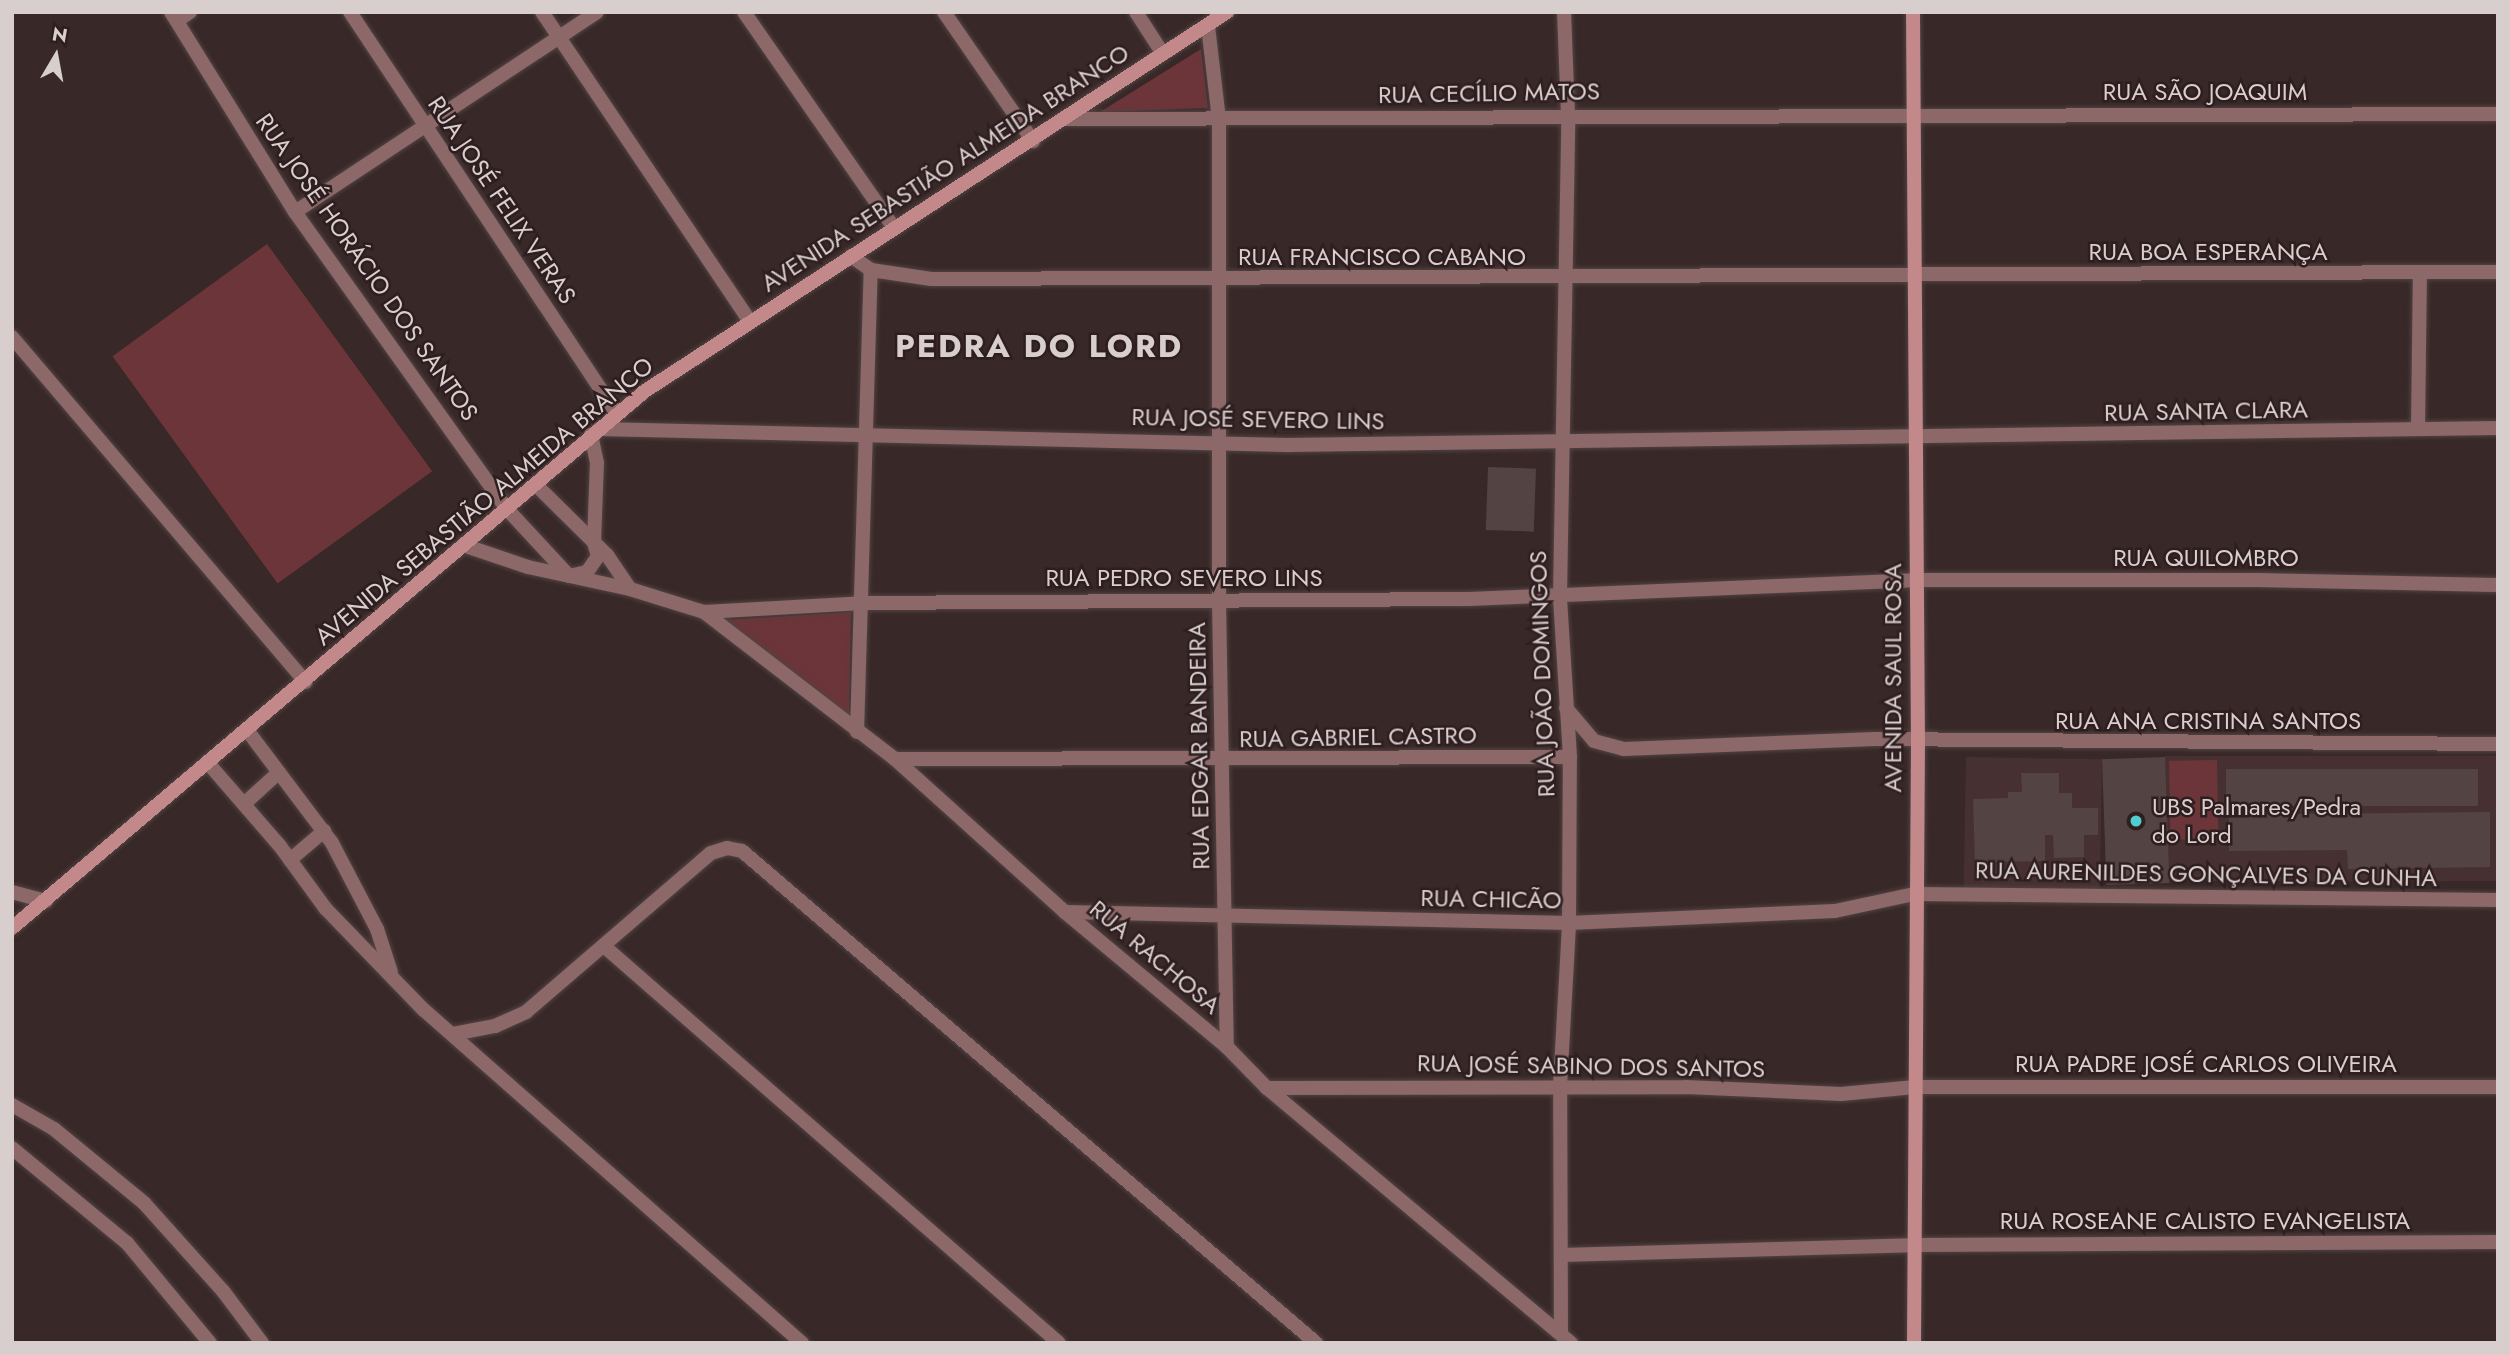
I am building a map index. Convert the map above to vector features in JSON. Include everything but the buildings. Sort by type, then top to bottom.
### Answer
[{"type":"street","points":[[174,17],[190,12]]},
{"type":"street","name":"RUA JOSÉ FELIX VERAS","points":[[350,12],[617,413]]},
{"type":"street","points":[[542,12],[750,321]]},
{"type":"street","points":[[295,212],[597,12]]},
{"type":"street","points":[[744,12],[894,228]]},
{"type":"street","points":[[944,12],[1033,141]]},
{"type":"street","points":[[1136,12],[1163,54]]},
{"type":"street","name":"AVENIDA SEBASTIÃO ALMEIDA BRANCO","points":[[12,928],[306,682],[617,413],[750,321],[1033,141],[1227,12]]},
{"type":"street","name":"RUA JOÃO DOMINGOS","points":[[1564,12],[1568,115],[1563,279],[1560,596],[1570,757],[1569,923],[1560,1086],[1561,1255],[1566,1338]]},
{"type":"street","name":"AVENIDA SAUL ROSA","points":[[1913,12],[1918,278],[1914,580],[1918,741],[1914,894],[1914,1343]]},
{"type":"street","name":"RUA JOSÉ HORÁCIO DOS SANTOS","points":[[174,17],[295,212],[508,509]]},
{"type":"street","name":"RUA EDGAR BANDEIRA","points":[[1208,26],[1219,119],[1219,601],[1227,1047]]},
{"type":"street","name":"RUA SÃO JOAQUIM","points":[[1913,115],[2498,114]]},
{"type":"street","name":"RUA CECÍLIO MATOS","points":[[1065,119],[1913,115]]},
{"type":"street","name":"RUA FRANCISCO CABANO","points":[[851,256],[871,270],[931,279],[1918,278]]},
{"type":"street","points":[[857,732],[871,270]]},
{"type":"street","name":"RUA BOA ESPERANÇA","points":[[1918,278],[2498,272]]},
{"type":"street","points":[[2418,429],[2420,274]]},
{"type":"street","points":[[12,337],[306,682]]},
{"type":"street","name":"RUA SANTA CLARA","points":[[1915,439],[2498,429]]},
{"type":"street","points":[[508,509],[569,576],[583,574],[593,566],[598,555],[594,543],[597,463],[595,432]]},
{"type":"street","name":"RUA JOSÉ SEVERO LINS","points":[[595,432],[1220,442],[1915,439]]},
{"type":"street","points":[[536,485],[619,569],[630,589]]},
{"type":"street","name":"RUA PEDRO SEVERO LINS","points":[[463,545],[569,576],[630,589],[704,612],[863,603],[1560,596],[1914,580]]},
{"type":"street","name":"RUA QUILOMBRO","points":[[1914,580],[2257,580],[2498,585]]},
{"type":"street","name":"RUA RACHOSA","points":[[704,612],[895,759],[1065,912],[1227,1047],[1267,1088],[1566,1338]]},
{"type":"street","points":[[1566,708],[1594,741],[1624,749],[1918,741]]},
{"type":"street","points":[[247,730],[324,831],[377,929],[392,974]]},
{"type":"street","name":"RUA ANA CRISTINA SANTOS","points":[[1918,741],[2498,744]]},
{"type":"street","name":"RUA GABRIEL CASTRO","points":[[895,759],[1223,761],[1570,757]]},
{"type":"street","points":[[208,763],[335,918],[424,1010],[802,1343]]},
{"type":"street","points":[[243,804],[279,772]]},
{"type":"street","points":[[290,860],[324,831]]},
{"type":"street","points":[[453,1034],[487,1028],[526,1012],[606,947],[711,853],[727,848],[745,852],[1316,1343]]},
{"type":"street","points":[[12,892],[46,901]]},
{"type":"street","name":"RUA AURENILDES GONÇALVES DA CUNHA","points":[[1914,894],[2498,900]]},
{"type":"street","name":"RUA CHICÃO","points":[[1065,912],[1569,923],[1835,911],[1914,894]]},
{"type":"street","points":[[606,947],[1059,1343]]},
{"type":"street","name":"RUA JOSÉ SABINO DOS SANTOS","points":[[1267,1088],[1560,1086],[1841,1094],[1915,1087]]},
{"type":"street","name":"RUA PADRE JOSÉ CARLOS OLIVEIRA","points":[[1915,1087],[2498,1087]]},
{"type":"street","points":[[12,1105],[48,1124],[144,1203],[223,1291],[262,1343]]},
{"type":"street","points":[[12,1148],[127,1243],[210,1343]]},
{"type":"street","name":"RUA ROSEANE CALISTO EVANGELISTA","points":[[1561,1255],[1912,1245],[2498,1242]]},
{"type":"shaded area","points":[[1201,49],[1208,108],[1100,112]]},
{"type":"shaded area","points":[[267,244],[432,471],[278,584],[112,356]]},
{"type":"shaded area","points":[[851,612],[849,715],[726,620]]},
{"type":"shaded area","points":[[2165,756],[2498,756],[2498,881],[2165,881]]},
{"type":"shaded area","points":[[1966,757],[2102,759],[2100,890],[1964,888]]},
{"type":"shaded area","points":[[2217,760],[2218,839],[2170,840],[2169,761]]},
{"type":"place","name":"UBS Palmares/Pedra do Lord","points":[[2136,821]]},
{"type":"district","name":"PEDRA DO LORD","points":[[1039,346]]}]
